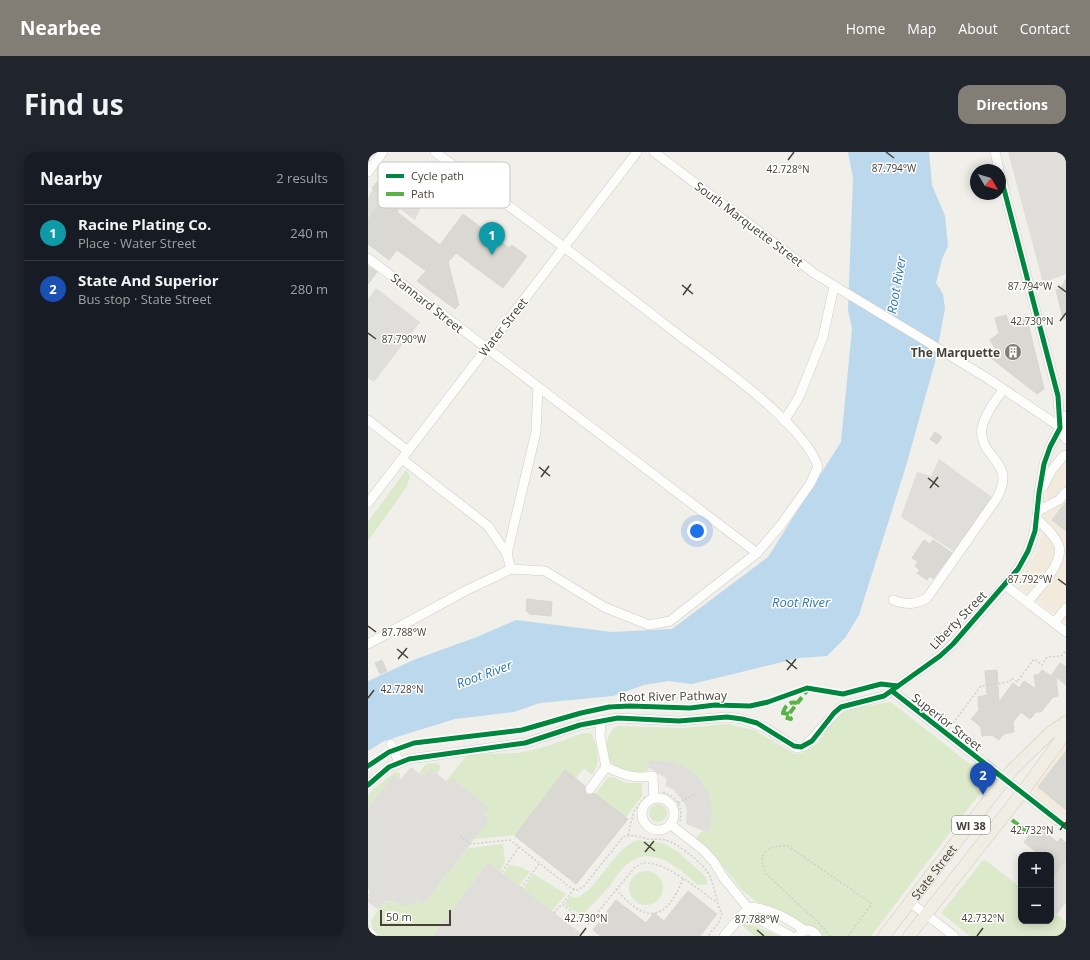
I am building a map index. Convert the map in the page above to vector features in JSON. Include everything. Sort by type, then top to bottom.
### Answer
[{"type":"main road","name":"State Street","points":[[884,936],[1011,771],[1051,732],[1066,722]]},
{"type":"main road","name":"State Street","points":[[909,936],[1022,792],[1059,742],[1066,728]]},
{"type":"street","points":[[368,172],[383,152]]},
{"type":"street","points":[[435,152],[449,162]]},
{"type":"street","name":"Water Street","points":[[368,503],[637,152]]},
{"type":"street","name":"South Marquette Street","points":[[654,152],[815,274],[949,355],[1063,430]]},
{"type":"street","points":[[995,152],[998,164]]},
{"type":"street","points":[[1006,197],[1058,396],[1063,430],[1066,439]]},
{"type":"street","points":[[368,644],[465,591],[511,569],[545,571],[604,607],[649,625],[670,621],[757,553],[781,525],[810,484],[818,467],[815,456],[802,438],[754,393],[565,246],[510,206]]},
{"type":"street","name":"Stannard Street","points":[[368,258],[486,349],[757,553]]},
{"type":"street","points":[[784,421],[799,397],[823,337],[834,286]]},
{"type":"street","points":[[507,554],[536,432],[538,387]]},
{"type":"street","points":[[892,600],[904,604],[917,604],[927,598],[997,498],[1002,486],[1003,476],[982,438],[982,427],[1003,390]]},
{"type":"street","name":"Liberty Street","points":[[600,720],[629,718],[679,721],[735,718],[757,723],[794,746],[801,747],[812,741],[834,713],[841,707],[884,696],[892,691],[953,644],[1018,569],[1028,551],[1038,515],[1039,495],[1046,458],[1063,430],[1066,416]]},
{"type":"street","points":[[368,420],[408,451]]},
{"type":"street","points":[[1039,495],[1052,470],[1063,456],[1066,455]]},
{"type":"street","points":[[402,459],[488,526],[507,554],[511,569]]},
{"type":"street","points":[[1028,602],[1059,559],[1059,547],[1054,537],[1038,515],[1059,500],[1066,492]]},
{"type":"street","points":[[1005,585],[1066,632]]},
{"type":"street","points":[[1054,623],[1066,608]]},
{"type":"street","name":"Superior Street","points":[[892,691],[1066,827]]},
{"type":"street","points":[[368,785],[379,774],[399,762],[426,756],[530,742],[600,720],[600,738],[606,767],[590,789]]},
{"type":"street","points":[[391,744],[399,762]]},
{"type":"street","points":[[606,767],[638,778],[653,776],[652,796],[643,808],[642,813],[644,823],[652,829],[657,830],[670,824],[673,815],[671,806],[664,800],[652,796]]},
{"type":"street","points":[[670,824],[703,850],[714,862],[734,892],[749,907],[756,918],[791,936]]},
{"type":"street","points":[[910,903],[954,936]]},
{"type":"street","points":[[749,907],[761,908],[790,920],[801,933],[810,930],[817,936]]},
{"type":"street","points":[[724,936],[749,907]]},
{"type":"street","points":[[368,930],[373,936]]},
{"type":"path","points":[[953,724],[981,686],[1008,682],[1012,678],[1017,682],[1034,659],[1042,665],[1047,657],[1061,656],[1066,652]]},
{"type":"path","points":[[663,792],[675,798],[678,803],[681,810],[680,821]]},
{"type":"path","points":[[678,803],[695,794]]},
{"type":"path","points":[[628,835],[634,811],[652,796]]},
{"type":"path","points":[[460,836],[471,844],[510,840],[539,863],[578,890],[584,886],[623,837],[628,835],[651,839],[664,839],[677,845],[698,862],[709,875],[716,893],[716,902],[722,914],[719,922],[708,936]]},
{"type":"path","points":[[830,936],[821,925],[766,874],[762,867],[762,857],[766,851],[779,845],[788,846],[871,903],[848,936]]},
{"type":"path","points":[[502,872],[518,847]]},
{"type":"path","points":[[521,888],[539,863]]},
{"type":"path","points":[[562,904],[588,924],[616,889],[635,868],[643,863],[660,866],[683,879],[716,902]]},
{"type":"path","points":[[616,889],[628,903],[643,913],[654,913],[663,909],[677,894],[683,879]]},
{"type":"path","points":[[554,913],[574,888]]},
{"type":"path","points":[[564,921],[571,911]]},
{"type":"shaded area","points":[[1008,152],[1066,152],[1066,274],[1043,283]]},
{"type":"shaded area","points":[[374,187],[378,193],[378,207],[368,220],[368,198]]},
{"type":"shaded area","points":[[399,208],[421,208],[415,220]]},
{"type":"shaded area","points":[[376,288],[420,322],[374,382],[368,378],[368,299]]},
{"type":"shaded area","points":[[939,459],[993,498],[956,553],[901,517],[917,472],[931,476]]},
{"type":"shaded area","points":[[1066,459],[1066,623],[1020,588],[1018,584],[1038,550],[1044,520],[1048,483]]},
{"type":"shaded area","points":[[1066,743],[1066,818],[1040,798],[1032,789]]},
{"type":"shaded area","points":[[648,761],[675,762],[692,772],[700,779],[709,794],[711,802],[712,812],[709,833],[686,824],[687,810],[685,804],[673,789],[665,786],[667,779],[649,768]]},
{"type":"shaded area","points":[[411,767],[424,777],[431,768],[448,783],[452,778],[489,808],[483,814],[490,819],[424,904],[418,900],[414,903],[403,906],[394,901],[389,901],[384,902],[378,909],[368,902],[370,890],[368,889],[368,808],[394,775],[400,780]]},
{"type":"shaded area","points":[[1066,860],[1066,903],[1057,914],[1054,912],[1054,874]]},
{"type":"shaded area","points":[[488,862],[582,934],[581,936],[433,936]]},
{"type":"green space","points":[[406,470],[410,477],[406,488],[368,541],[368,522]]},
{"type":"green space","points":[[891,702],[990,780],[871,936],[820,936],[808,926],[755,901],[742,890],[724,868],[696,842],[696,838],[702,831],[709,833],[712,812],[709,794],[665,761],[648,761],[649,768],[645,775],[633,773],[618,767],[610,761],[606,745],[610,734],[617,726],[684,728],[728,724],[754,730],[795,754],[811,749],[831,723],[848,710]]},
{"type":"green space","points":[[583,733],[591,733],[597,749],[597,765],[592,775],[584,768],[575,779],[517,835],[474,839],[490,819],[483,814],[452,779],[449,784],[446,781],[468,754],[519,753],[548,746]]},
{"type":"green space","points":[[438,763],[441,768],[437,773],[431,769],[424,777],[419,773],[426,764]]},
{"type":"green space","points":[[395,772],[400,773],[400,780],[394,776],[368,808],[368,795],[371,791]]},
{"type":"green space","points":[[608,777],[613,777],[626,783],[642,783],[642,796],[626,817],[596,794]]},
{"type":"green space","points":[[654,804],[662,804],[667,809],[665,820],[662,822],[654,822],[649,817],[649,809]]},
{"type":"green space","points":[[638,840],[663,843],[678,852],[706,877],[707,884],[698,885],[682,871],[664,860],[645,856],[635,859],[626,865],[609,887],[582,916],[564,904],[570,896],[574,898],[582,895],[590,889],[619,853],[628,845]]},
{"type":"green space","points":[[503,844],[505,863],[500,871],[488,862],[433,936],[380,936],[373,928],[371,922],[378,909],[384,902],[394,901],[398,904],[418,900],[424,904],[468,848]]},
{"type":"green space","points":[[984,859],[1018,886],[1018,924],[1054,924],[1054,912],[1066,922],[1066,936],[970,936],[941,913]]},
{"type":"green space","points":[[509,865],[521,867],[530,872],[519,886],[503,874]]},
{"type":"green space","points":[[643,871],[649,871],[658,876],[662,882],[662,894],[658,900],[649,905],[643,905],[634,900],[629,891],[629,885],[634,876]]},
{"type":"green space","points":[[533,874],[566,894],[552,911],[523,889]]},
{"type":"green space","points":[[745,922],[779,936],[755,936],[742,926]]},
{"type":"water","name":"Root River","points":[[848,152],[929,152],[932,185],[945,216],[948,246],[942,259],[936,283],[943,294],[945,309],[935,362],[906,466],[859,615],[845,638],[827,656],[799,658],[692,684],[669,681],[644,685],[613,696],[540,703],[514,712],[455,719],[384,741],[368,751],[368,681],[416,659],[477,637],[516,620],[612,632],[672,629],[768,557],[841,442],[852,329],[848,310],[853,178]]},
{"type":"building","points":[[378,183],[378,194],[372,188]]},
{"type":"building","points":[[378,207],[400,208],[397,212],[440,245],[463,214],[509,248],[512,245],[527,256],[503,288],[456,253],[448,262],[459,305],[455,309],[417,281],[426,271],[397,250],[389,260],[368,244],[368,220]]},
{"type":"building","points":[[368,266],[377,272],[368,284]]},
{"type":"building","points":[[1066,279],[1066,319],[1063,319],[1056,290],[1060,289]]},
{"type":"building","name":"The Marquette","points":[[1006,315],[1010,326],[1026,315],[1044,389],[1037,394],[987,355],[995,348],[990,340],[999,333],[995,318]]},
{"type":"building","points":[[935,432],[942,437],[937,444],[930,439]]},
{"type":"building","points":[[1066,502],[1066,531],[1052,520]]},
{"type":"building","points":[[924,540],[930,544],[933,540],[952,553],[933,579],[930,576],[927,580],[917,573],[920,570],[915,566],[918,562],[912,558]]},
{"type":"building","points":[[527,599],[552,602],[551,616],[530,614],[526,611]]},
{"type":"building","points":[[382,660],[387,671],[380,674],[375,663]]},
{"type":"building","points":[[1060,663],[1066,667],[1066,685],[1056,677],[1058,696],[1053,697],[1041,712],[1036,712],[1030,719],[1021,712],[1013,722],[1014,732],[1004,734],[999,740],[992,735],[982,736],[981,727],[971,719],[979,710],[978,697],[987,695],[985,671],[997,670],[999,702],[1013,683],[1019,688],[1024,681],[1036,689],[1034,675],[1038,675],[1042,670],[1051,676]]},
{"type":"building","points":[[1066,751],[1066,810],[1038,787]]},
{"type":"building","points":[[565,770],[585,786],[586,794],[590,795],[594,793],[628,819],[576,884],[515,836]]},
{"type":"building","points":[[1037,826],[1057,842],[1061,838],[1066,843],[1066,860],[1054,875],[1054,852],[1036,852],[1024,842]]},
{"type":"building","points":[[688,891],[717,914],[700,936],[601,936],[593,930],[616,900],[646,923],[654,913],[664,921]]},
{"type":"marked path","points":[[789,714],[783,713],[784,717],[791,719],[789,714],[809,688]]},
{"type":"marked path","points":[[783,713],[788,705],[797,703]]},
{"type":"marked path","points":[[1012,820],[1030,834]]},
{"type":"cycle path","points":[[368,785],[389,767],[409,759],[525,743],[580,725],[618,718],[679,721],[727,717],[742,719],[757,723],[794,746],[801,747],[812,741],[834,713],[841,707],[884,696],[940,656],[953,644],[1018,569],[1028,551],[1035,531],[1044,464],[1050,447],[1060,428],[1058,396],[1006,197]]},
{"type":"cycle path","name":"Root River Pathway","points":[[368,766],[389,752],[414,743],[522,730],[581,713],[609,707],[630,706],[690,708],[715,705],[750,706],[768,702],[807,688],[843,694],[881,684],[898,686]]},
{"type":"cycle path","points":[[892,691],[1066,827]]},
{"type":"place","name":"Racine Plating Co.","points":[[492,255]]},
{"type":"place","name":"The Marquette","points":[[1013,352]]},
{"type":"place","name":"State And Superior","points":[[983,795]]}]
